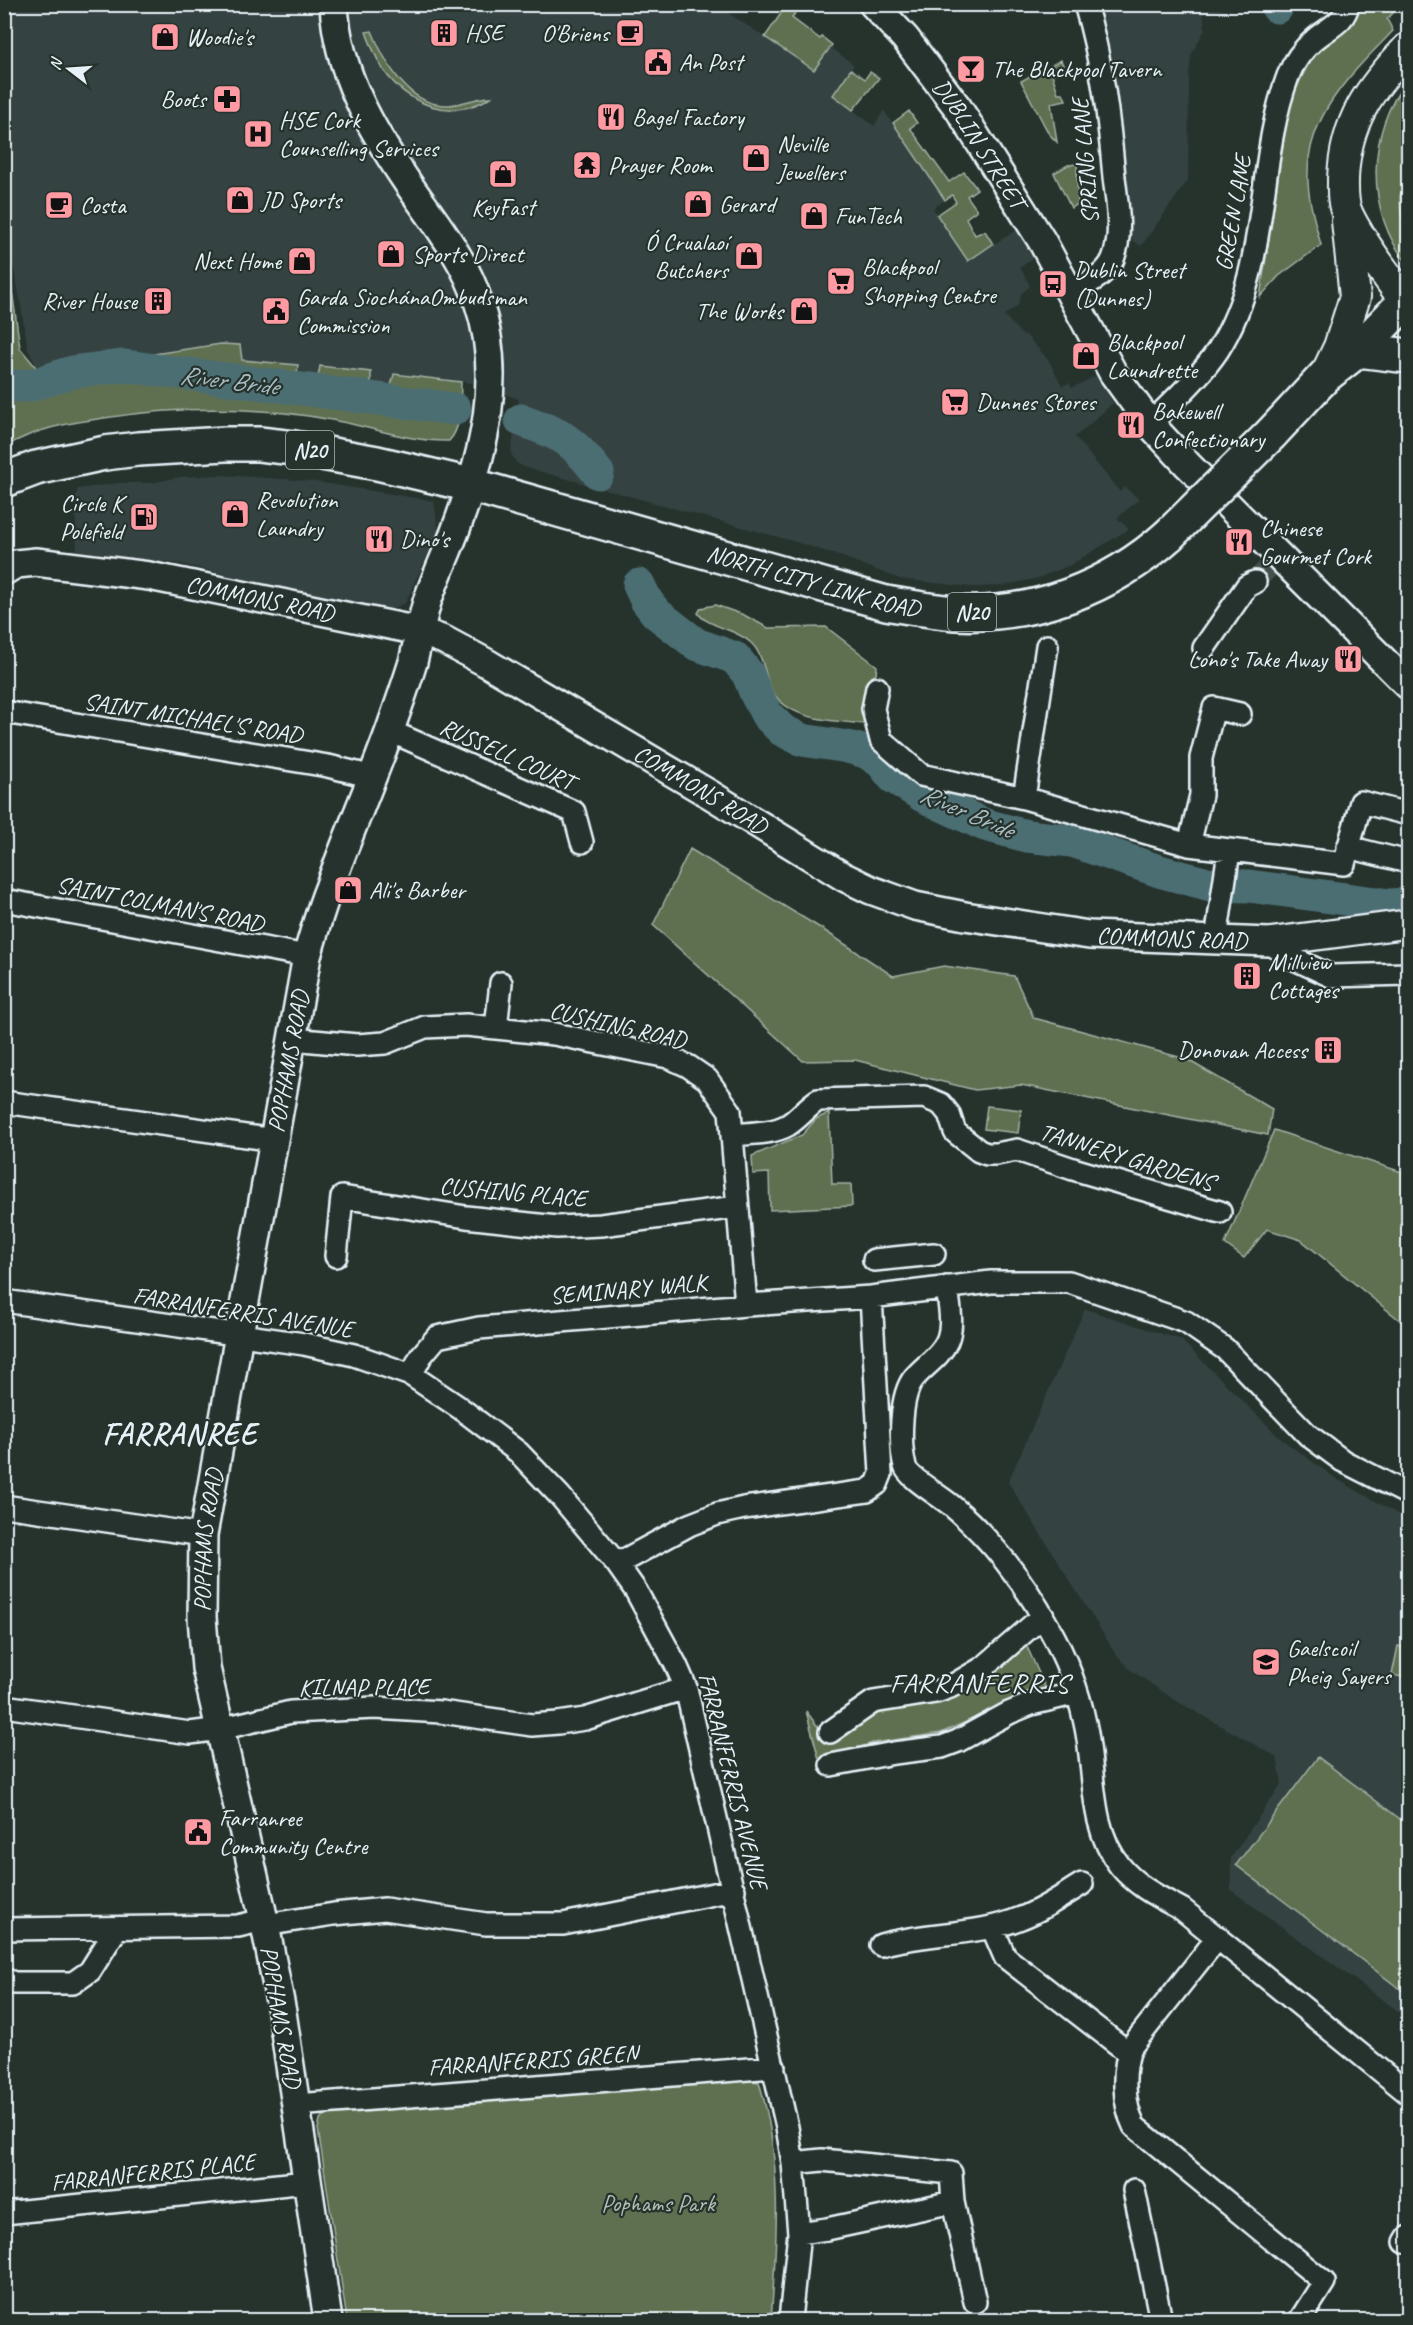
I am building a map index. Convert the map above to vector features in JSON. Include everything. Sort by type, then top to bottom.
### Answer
[{"type":"highway","name":"NORTH CITY LINK ROAD","points":[[471,485],[867,598],[903,606],[955,613],[1026,608],[1057,601],[1089,588],[1120,572],[1148,553],[1169,535],[1325,376],[1358,350],[1407,304]]},
{"type":"highway","points":[[1358,350],[1383,351],[1408,356]]},
{"type":"highway","name":"N20","points":[[4,480],[36,468],[105,453],[138,449],[248,444],[294,448],[357,459],[471,485]]},
{"type":"main road","name":"NORTH CITY LINK ROAD","points":[[1325,376],[1339,347],[1355,297],[1343,187],[1346,147],[1360,108],[1382,75],[1408,48]]},
{"type":"main road","points":[[1347,213],[1407,304]]},
{"type":"street","name":"POPHAMS ROAD","points":[[328,2320],[297,2105],[265,1922],[206,1668],[202,1617],[203,1535],[307,956],[328,888],[390,731],[413,660],[427,601],[471,485],[482,443],[492,375],[491,353],[478,301],[461,263],[389,153],[356,96],[340,48],[334,4]]},
{"type":"street","name":"DUBLIN STREET","points":[[873,4],[905,38],[958,108],[1021,204],[1113,373],[1150,424],[1408,685]]},
{"type":"street","name":"SPRING LANE","points":[[1071,293],[1101,276],[1112,261],[1118,243],[1118,218],[1108,110],[1094,35],[1085,4]]},
{"type":"street","name":"GREEN LANE","points":[[1150,424],[1209,363],[1226,335],[1250,273],[1275,123],[1288,77],[1298,56],[1317,37],[1335,25],[1347,11],[1348,4]]},
{"type":"street","name":"COMMONS ROAD","points":[[6,570],[15,564],[36,562],[148,576],[419,632],[444,640],[711,795],[844,877],[898,900],[935,910],[1089,935],[1217,928],[1269,942],[1408,924]]},
{"type":"street","points":[[1204,648],[1247,586],[1254,582]]},
{"type":"street","points":[[1024,798],[1047,646]]},
{"type":"street","points":[[877,688],[873,709],[881,740],[921,775],[1024,798],[1189,846],[1228,860],[1344,864],[1360,802],[1408,814]]},
{"type":"street","points":[[1189,846],[1201,795],[1201,758],[1214,708],[1240,714]]},
{"type":"street","name":"SAINT MICHAEL'S ROAD","points":[[4,712],[327,766],[373,777]]},
{"type":"street","name":"RUSSELL COURT","points":[[390,731],[422,743],[574,812],[582,842]]},
{"type":"street","points":[[1348,847],[1408,862]]},
{"type":"street","points":[[1217,928],[1228,860]]},
{"type":"street","name":"SAINT COLMAN'S ROAD","points":[[4,900],[307,956]]},
{"type":"street","points":[[1269,942],[1286,955],[1331,976],[1408,975]]},
{"type":"street","points":[[496,1028],[501,983]]},
{"type":"street","name":"CUSHING ROAD","points":[[292,1039],[357,1045],[385,1043],[425,1027],[466,1025],[554,1034],[668,1058],[688,1066],[707,1079],[730,1111],[746,1305]]},
{"type":"street","name":"TANNERY GARDENS","points":[[732,1135],[779,1129],[791,1124],[808,1106],[818,1100],[924,1097],[941,1104],[949,1114],[955,1132],[969,1145],[987,1154],[1017,1150],[1073,1169],[1220,1212]]},
{"type":"street","points":[[4,1102],[275,1140]]},
{"type":"street","name":"CUSHING PLACE","points":[[336,1256],[342,1197],[466,1217],[557,1227],[601,1225],[737,1207]]},
{"type":"street","points":[[874,1260],[934,1254]]},
{"type":"street","points":[[908,1256],[911,1292]]},
{"type":"street","name":"SEMINARY WALK","points":[[411,1375],[421,1356],[436,1337],[479,1328],[871,1296],[991,1282],[1069,1282],[1186,1322],[1225,1349],[1308,1435],[1343,1461],[1408,1494]]},
{"type":"street","points":[[947,1287],[951,1322],[947,1342],[941,1352],[909,1385],[902,1406],[904,1464],[910,1476],[937,1492],[983,1534],[1043,1616],[1070,1672],[1077,1693],[1086,1725],[1099,1819],[1109,1849],[1131,1878],[1155,1895],[1184,1910],[1408,2093]]},
{"type":"street","points":[[617,1564],[717,1514],[744,1508],[867,1491],[877,1484],[881,1474],[871,1296]]},
{"type":"street","name":"FARRANFERRIS AVENUE","points":[[4,1301],[304,1344],[354,1355],[411,1375],[460,1408],[518,1452],[560,1496],[617,1564],[636,1591],[664,1641],[686,1688],[734,1890],[793,2163],[799,2233],[790,2320]]},
{"type":"street","points":[[4,1506],[203,1535]]},
{"type":"street","points":[[830,1732],[873,1702],[936,1692],[950,1687],[984,1667],[1043,1616]]},
{"type":"street","name":"KILNAP PLACE","points":[[4,1706],[189,1733],[220,1729],[291,1712],[375,1708],[441,1713],[532,1725],[558,1724],[585,1719],[686,1688]]},
{"type":"street","points":[[831,1765],[942,1747],[1031,1704],[1077,1693]]},
{"type":"street","points":[[881,1945],[905,1938],[992,1927],[1020,1918],[1082,1884]]},
{"type":"street","points":[[4,1929],[238,1926],[385,1909],[486,1924],[563,1924],[734,1890]]},
{"type":"street","points":[[992,1927],[1005,1957],[1129,2053]]},
{"type":"street","points":[[4,1979],[14,1983],[73,1983],[90,1971],[117,1928]]},
{"type":"street","points":[[1218,1937],[1131,2047],[1125,2066],[1128,2115],[1134,2126],[1324,2282],[1300,2320]]},
{"type":"street","name":"FARRANFERRIS GREEN","points":[[297,2105],[774,2067]]},
{"type":"street","points":[[793,2163],[822,2160],[951,2173],[952,2202],[975,2302]]},
{"type":"street","name":"FARRANFERRIS PLACE","points":[[4,2213],[307,2182]]},
{"type":"street","points":[[1134,2190],[1161,2320]]},
{"type":"street","points":[[799,2233],[952,2202]]},
{"type":"shaded area","points":[[4,5],[716,5],[813,69],[830,47],[854,65],[833,95],[874,126],[884,111],[945,200],[933,208],[967,261],[1017,230],[1033,259],[1020,267],[1030,286],[1022,293],[1017,306],[1004,315],[1049,361],[1062,386],[1069,383],[1072,388],[1096,376],[1113,403],[1075,437],[1120,492],[1124,487],[1139,499],[1117,518],[1129,529],[1070,565],[1038,578],[1001,586],[972,587],[900,579],[800,543],[524,467],[517,463],[511,454],[519,399],[473,383],[394,374],[392,386],[371,383],[370,372],[320,366],[319,377],[297,374],[298,365],[242,360],[99,361],[39,371],[28,349],[5,230]]},
{"type":"shaded area","points":[[1097,5],[1239,5],[1203,14],[1205,29],[1191,55],[1189,74],[1188,180],[1141,246],[1131,239],[1125,227],[1114,71],[1107,34]]},
{"type":"shaded area","points":[[220,475],[310,481],[434,501],[438,531],[405,603],[382,613],[182,564],[77,550],[75,500],[78,489],[119,483],[152,483],[180,477]]},
{"type":"shaded area","name":"Gaelscoil Pheig Sayers","points":[[1085,1309],[1181,1340],[1281,1439],[1335,1478],[1408,1520],[1408,2018],[1231,1890],[1231,1858],[1282,1783],[1277,1757],[1175,1700],[1131,1670],[1116,1654],[1008,1482]]},
{"type":"green space","points":[[1355,5],[1401,5],[1387,19],[1393,31],[1349,77],[1325,112],[1316,131],[1310,151],[1308,182],[1321,245],[1279,276],[1260,297],[1285,132],[1293,95],[1312,57]]},
{"type":"green space","points":[[786,6],[795,13],[792,18],[832,45],[814,70],[765,37]]},
{"type":"green space","points":[[372,31],[400,81],[422,99],[435,104],[449,105],[491,97],[476,104],[447,109],[433,107],[419,101],[394,83],[384,71],[366,32]]},
{"type":"green space","points":[[1061,60],[1065,70],[1052,74],[1058,93],[1063,93],[1066,100],[1051,103],[1057,142],[1049,134],[1021,81]]},
{"type":"green space","points":[[851,69],[865,79],[870,72],[879,78],[853,110],[833,95]]},
{"type":"green space","points":[[1408,80],[1408,171],[1400,197],[1401,214],[1408,233],[1408,264],[1394,244],[1384,221],[1378,197],[1376,172],[1378,147],[1384,122],[1394,100]]},
{"type":"green space","points":[[909,111],[917,123],[910,128],[949,182],[964,172],[977,189],[967,196],[977,210],[966,218],[975,235],[985,231],[993,244],[968,261],[937,215],[956,202],[952,195],[945,200],[893,123]]},
{"type":"green space","points":[[1077,164],[1078,204],[1071,208],[1054,173],[1068,165]]},
{"type":"green space","points":[[5,282],[11,283],[20,348],[39,371],[221,344],[240,345],[242,360],[298,365],[297,375],[318,377],[320,366],[371,372],[371,383],[391,386],[394,374],[461,382],[457,428],[449,441],[434,441],[304,415],[218,409],[161,411],[65,424],[29,435],[5,447]]},
{"type":"green space","points":[[715,605],[744,615],[768,628],[826,627],[877,666],[876,674],[867,691],[867,724],[810,717],[785,705],[769,684],[760,656],[754,646],[737,634],[708,621],[698,613],[701,608]]},
{"type":"green space","points":[[690,849],[822,929],[893,976],[944,966],[1014,976],[1034,1018],[1186,1059],[1272,1109],[1268,1135],[1021,1085],[975,1090],[855,1060],[803,1061],[653,925]]},
{"type":"green space","points":[[987,1106],[1021,1110],[1018,1133],[984,1129]]},
{"type":"green space","points":[[829,1113],[832,1184],[851,1184],[852,1206],[770,1210],[769,1173],[753,1174],[752,1156],[802,1135],[816,1119]]},
{"type":"green space","points":[[1274,1130],[1408,1174],[1408,1327],[1301,1240],[1267,1229],[1244,1258],[1225,1244]]},
{"type":"green space","points":[[1024,1640],[1047,1691],[1017,1699],[941,1733],[873,1743],[819,1759],[806,1711],[828,1740],[862,1714],[948,1694]]},
{"type":"green space","points":[[1398,1646],[1408,1648],[1408,1678],[1392,1675]]},
{"type":"green space","points":[[1318,1757],[1408,1825],[1408,1995],[1236,1865]]},
{"type":"green space","name":"Pophams Park","points":[[736,2079],[759,2082],[772,2141],[776,2230],[771,2320],[347,2320],[318,2129],[320,2119],[328,2113]]},
{"type":"waterway","name":"River Bride","points":[[4,384],[30,385],[73,372],[125,366],[455,409]]},
{"type":"waterway","name":"River Bride","points":[[521,420],[565,439],[598,473]]},
{"type":"waterway","name":"River Bride","points":[[639,585],[646,600],[656,613],[696,644],[735,658],[748,674],[767,715],[782,730],[802,740],[866,752],[881,762],[893,777],[923,796],[985,825],[1027,836],[1072,841],[1159,871],[1211,885],[1249,886],[1390,905],[1408,904]]},
{"type":"tunnel","points":[[1255,582],[1279,556]]},
{"type":"place","name":"HSE","points":[[444,33]]},
{"type":"place","name":"O'Briens","points":[[630,33]]},
{"type":"place","name":"Woodie's","points":[[165,37]]},
{"type":"place","name":"An Post","points":[[658,62]]},
{"type":"place","name":"The Blackpool Tavern","points":[[971,69]]},
{"type":"place","name":"Boots","points":[[227,99]]},
{"type":"place","name":"Bagel Factory","points":[[611,117]]},
{"type":"place","name":"HSE Cork Counselling Services","points":[[258,134]]},
{"type":"place","name":"Neville Jewellers","points":[[756,158]]},
{"type":"place","name":"Prayer Room","points":[[587,165]]},
{"type":"place","name":"KeyFast","points":[[503,174]]},
{"type":"place","name":"JD Sports","points":[[240,200]]},
{"type":"place","name":"Gerard","points":[[698,204]]},
{"type":"place","name":"Costa","points":[[59,205]]},
{"type":"place","name":"FunTech","points":[[814,216]]},
{"type":"place","name":"Sports Direct","points":[[391,254]]},
{"type":"place","name":"Ó Crualaoí Butchers","points":[[749,256]]},
{"type":"place","name":"Next Home","points":[[302,261]]},
{"type":"place","name":"Blackpool Shopping Centre","points":[[841,281]]},
{"type":"place","name":"Dublin Street (Dunnes)","points":[[1053,284]]},
{"type":"place","name":"River House","points":[[158,301]]},
{"type":"place","name":"Garda SiochánaOmbudsman Commission","points":[[276,311]]},
{"type":"place","name":"The Works","points":[[804,311]]},
{"type":"place","name":"Blackpool Laundrette","points":[[1086,356]]},
{"type":"place","name":"Dunnes Stores","points":[[955,402]]},
{"type":"place","name":"Bakewell Confectionary","points":[[1131,425]]},
{"type":"place","name":"Revolution Laundry","points":[[235,514]]},
{"type":"place","name":"Circle K Polefield","points":[[144,517]]},
{"type":"place","name":"Dino's","points":[[379,539]]},
{"type":"place","name":"Chinese Gourmet Cork","points":[[1239,542]]},
{"type":"place","name":"Lono's Take Away","points":[[1348,659]]},
{"type":"place","name":"Ali's Barber","points":[[348,890]]},
{"type":"place","name":"Millview Cottages","points":[[1247,976]]},
{"type":"place","name":"Donovan Access","points":[[1328,1050]]},
{"type":"place","name":"Gaelscoil Pheig Sayers","points":[[1266,1662]]},
{"type":"place","name":"Farranree Community Centre","points":[[198,1832]]},
{"type":"district","name":"FARRANREE","points":[[180,1434]]},
{"type":"district","name":"FARRANFERRIS","points":[[980,1683]]}]
